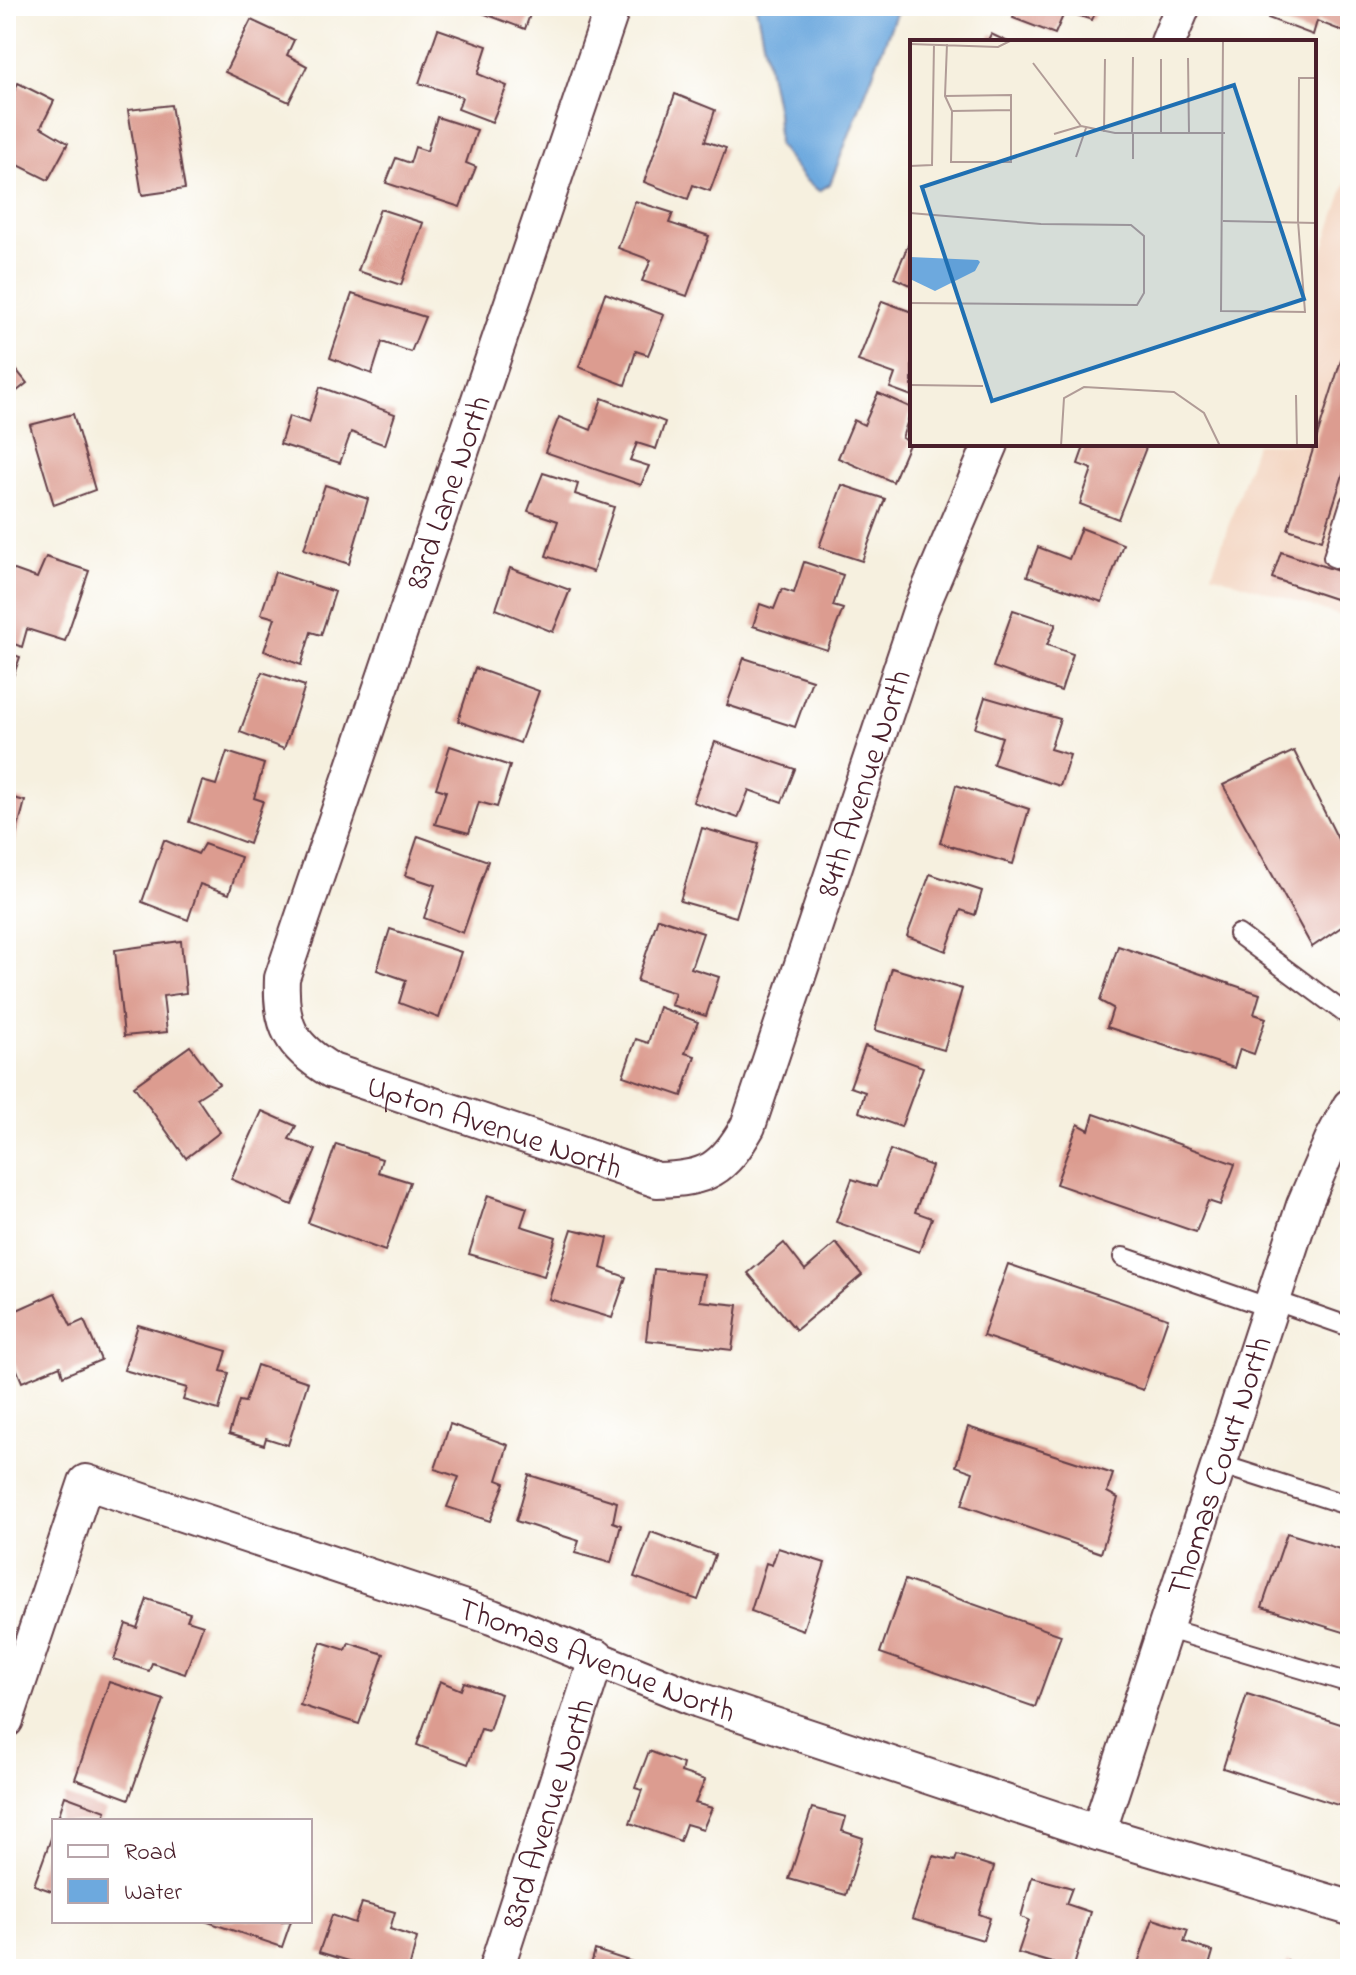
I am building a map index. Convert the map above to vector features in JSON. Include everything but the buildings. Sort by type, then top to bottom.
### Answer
[{"type":"street","name":"83rd Lane North","points":[[282,978],[613,6]]},
{"type":"street","points":[[1169,40],[1183,6]]},
{"type":"street","name":"84th Avenue North","points":[[748,1126],[921,608],[990,446]]},
{"type":"street","name":"Upton Avenue North","points":[[282,978],[281,1008],[291,1036],[309,1057],[332,1071],[657,1180],[685,1180],[711,1173],[733,1152],[748,1126]]},
{"type":"street","name":"Thomas Court North","points":[[1098,1833],[1304,1205],[1341,1143],[1350,1106]]},
{"type":"street","name":"Thomas Avenue North","points":[[6,1720],[86,1482],[492,1617],[699,1700],[1098,1833],[1350,1908]]},
{"type":"street","name":"83rd Avenue North","points":[[496,1969],[597,1657]]},
{"type":"lane","points":[[1350,503],[1333,557],[1350,563]]},
{"type":"lane","points":[[1238,934],[1350,1017]]},
{"type":"lane","points":[[1123,1257],[1350,1327]]},
{"type":"lane","points":[[1219,1464],[1350,1506]]},
{"type":"lane","points":[[1165,1628],[1350,1683]]},
{"type":"shaded area","points":[[1350,171],[1350,619],[1212,574],[1255,446],[1316,446],[1316,270]]},
{"type":"water","points":[[756,6],[899,6],[830,184],[819,191],[804,179],[778,145],[777,112]]}]
